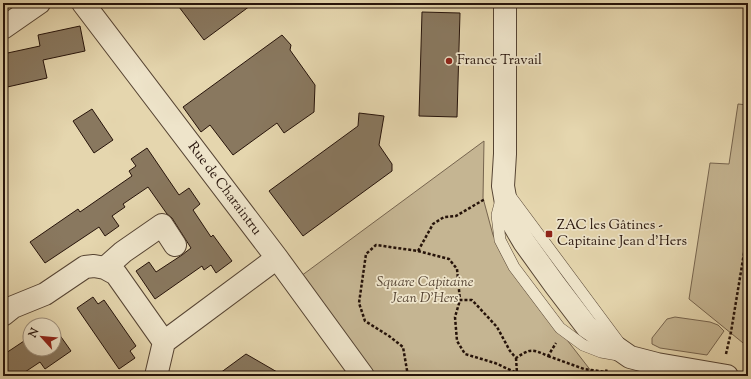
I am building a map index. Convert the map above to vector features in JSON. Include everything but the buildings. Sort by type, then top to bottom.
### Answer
[{"type":"street","points":[[3,28],[39,3]]},
{"type":"street","name":"Rue de Charaintru","points":[[83,3],[277,258],[363,376]]},
{"type":"street","points":[[505,3],[505,154],[503,186],[507,209],[514,225],[524,242],[587,327],[621,355],[658,364],[724,376]]},
{"type":"street","points":[[105,268],[123,252],[162,225],[175,245]]},
{"type":"street","points":[[156,376],[164,342],[277,258]]},
{"type":"street","points":[[3,315],[13,307],[45,294],[85,267],[94,266],[105,268],[116,274],[164,342]]},
{"type":"lane","points":[[503,186],[498,215],[500,240],[514,267],[564,332],[583,345],[601,352],[621,355]]},
{"type":"path","points":[[418,251],[433,224],[444,217],[456,216],[462,213],[503,186]]},
{"type":"path","points":[[724,376],[748,229]]},
{"type":"path","points":[[408,376],[403,347],[365,321],[359,303],[366,254],[376,245],[418,251],[450,258],[456,269],[460,300],[455,317],[457,341],[465,354],[495,363],[517,375]]},
{"type":"path","points":[[460,300],[472,300],[497,327],[510,351],[516,358],[517,375]]},
{"type":"path","points":[[548,356],[564,332]]},
{"type":"path","points":[[516,358],[526,351],[534,350],[584,369],[606,372],[621,355]]},
{"type":"green space","points":[[738,104],[748,105],[748,347],[689,299],[710,163],[729,164]]},
{"type":"green space","name":"Square Capitaine Jean D’Hers","points":[[484,141],[483,198],[493,235],[512,269],[595,376],[373,376],[301,276]]},
{"type":"green space","points":[[675,317],[710,322],[718,325],[724,331],[707,355],[660,348],[652,344],[652,338],[667,319]]},
{"type":"place","name":"France Travail","points":[[449,61]]},
{"type":"place","name":"ZAC les Gâtines - Capitaine Jean d'Hers","points":[[549,234]]}]
